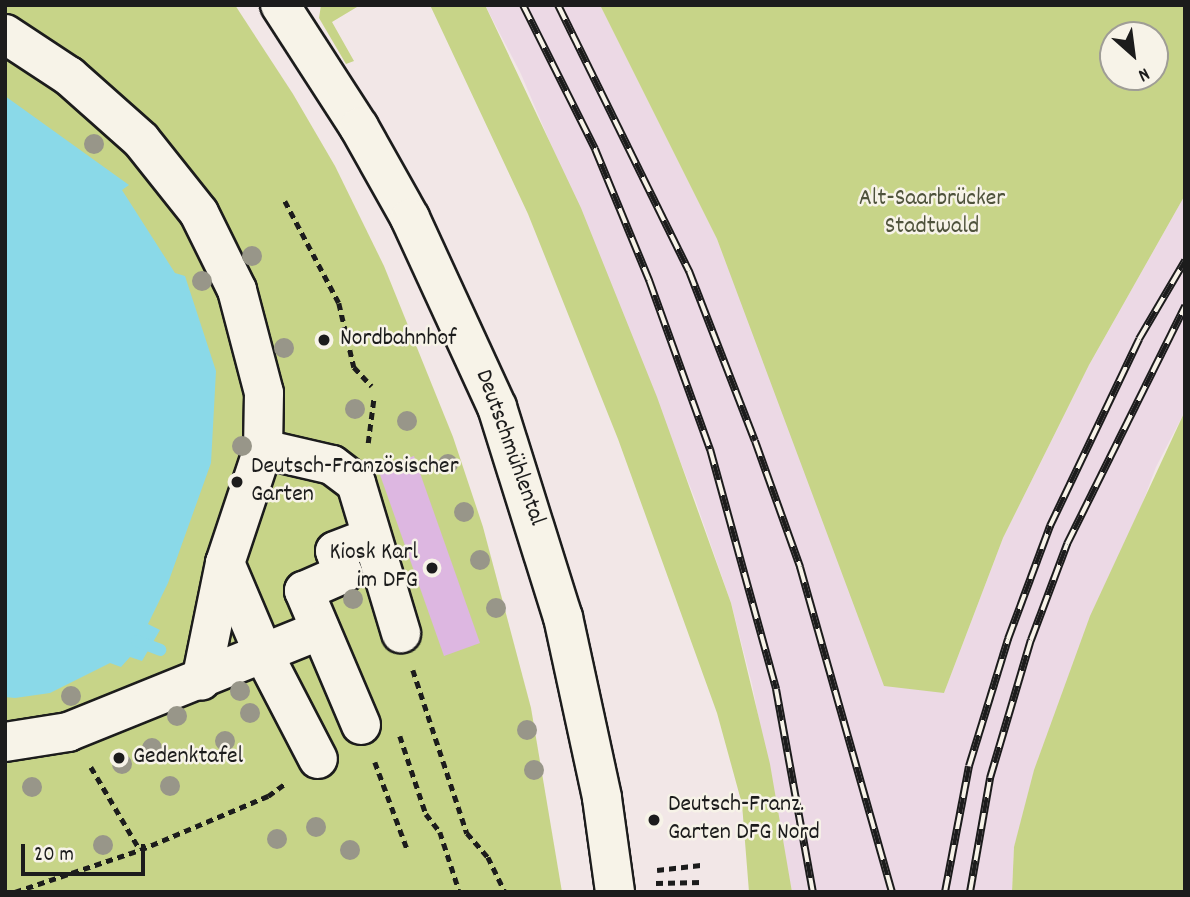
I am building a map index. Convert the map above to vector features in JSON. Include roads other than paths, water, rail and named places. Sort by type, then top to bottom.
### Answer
[{"type":"street","name":"Deutschmühlental","points":[[280,5],[359,127],[410,218],[497,407],[563,617],[602,798],[615,892]]},
{"type":"street","points":[[5,34],[108,107],[174,177],[199,213],[237,290],[264,393],[263,449],[225,563],[201,681]]},
{"type":"street","points":[[263,449],[332,465],[356,483],[401,632]]},
{"type":"street","points":[[371,537],[335,551],[344,573],[304,591],[320,631],[379,725]]},
{"type":"street","points":[[225,563],[264,654],[318,759]]},
{"type":"street","points":[[5,742],[68,732],[201,681],[320,631]]},
{"type":"water","points":[[5,96],[129,185],[122,190],[175,273],[185,276],[216,371],[211,463],[168,583],[148,624],[160,630],[142,661],[130,657],[121,667],[110,663],[50,693],[15,698],[5,697]]},
{"type":"waterway","points":[[137,641],[160,650]]},
{"type":"railway","points":[[523,5],[595,149],[649,280],[710,449],[776,689],[813,892]]},
{"type":"railway","points":[[558,5],[689,271],[755,441],[800,567],[892,892]]},
{"type":"railway","points":[[945,892],[969,766],[1008,639],[1050,526],[1139,339],[1185,261]]},
{"type":"railway","points":[[970,892],[990,778],[1031,640],[1067,544],[1185,306]]},
{"type":"place","name":"Nordbahnhof","points":[[324,340]]},
{"type":"place","name":"Deutsch-Französischer Garten","points":[[237,482]]},
{"type":"place","name":"Kiosk Karl im DFG","points":[[432,568]]},
{"type":"place","name":"Gedenktafel","points":[[119,758]]},
{"type":"place","name":"Deutsch-Franz. Garten DFG Nord","points":[[654,820]]},
{"type":"park label","name":"Alt-Saarbrücker Stadtwald","points":[[932,214]]}]
